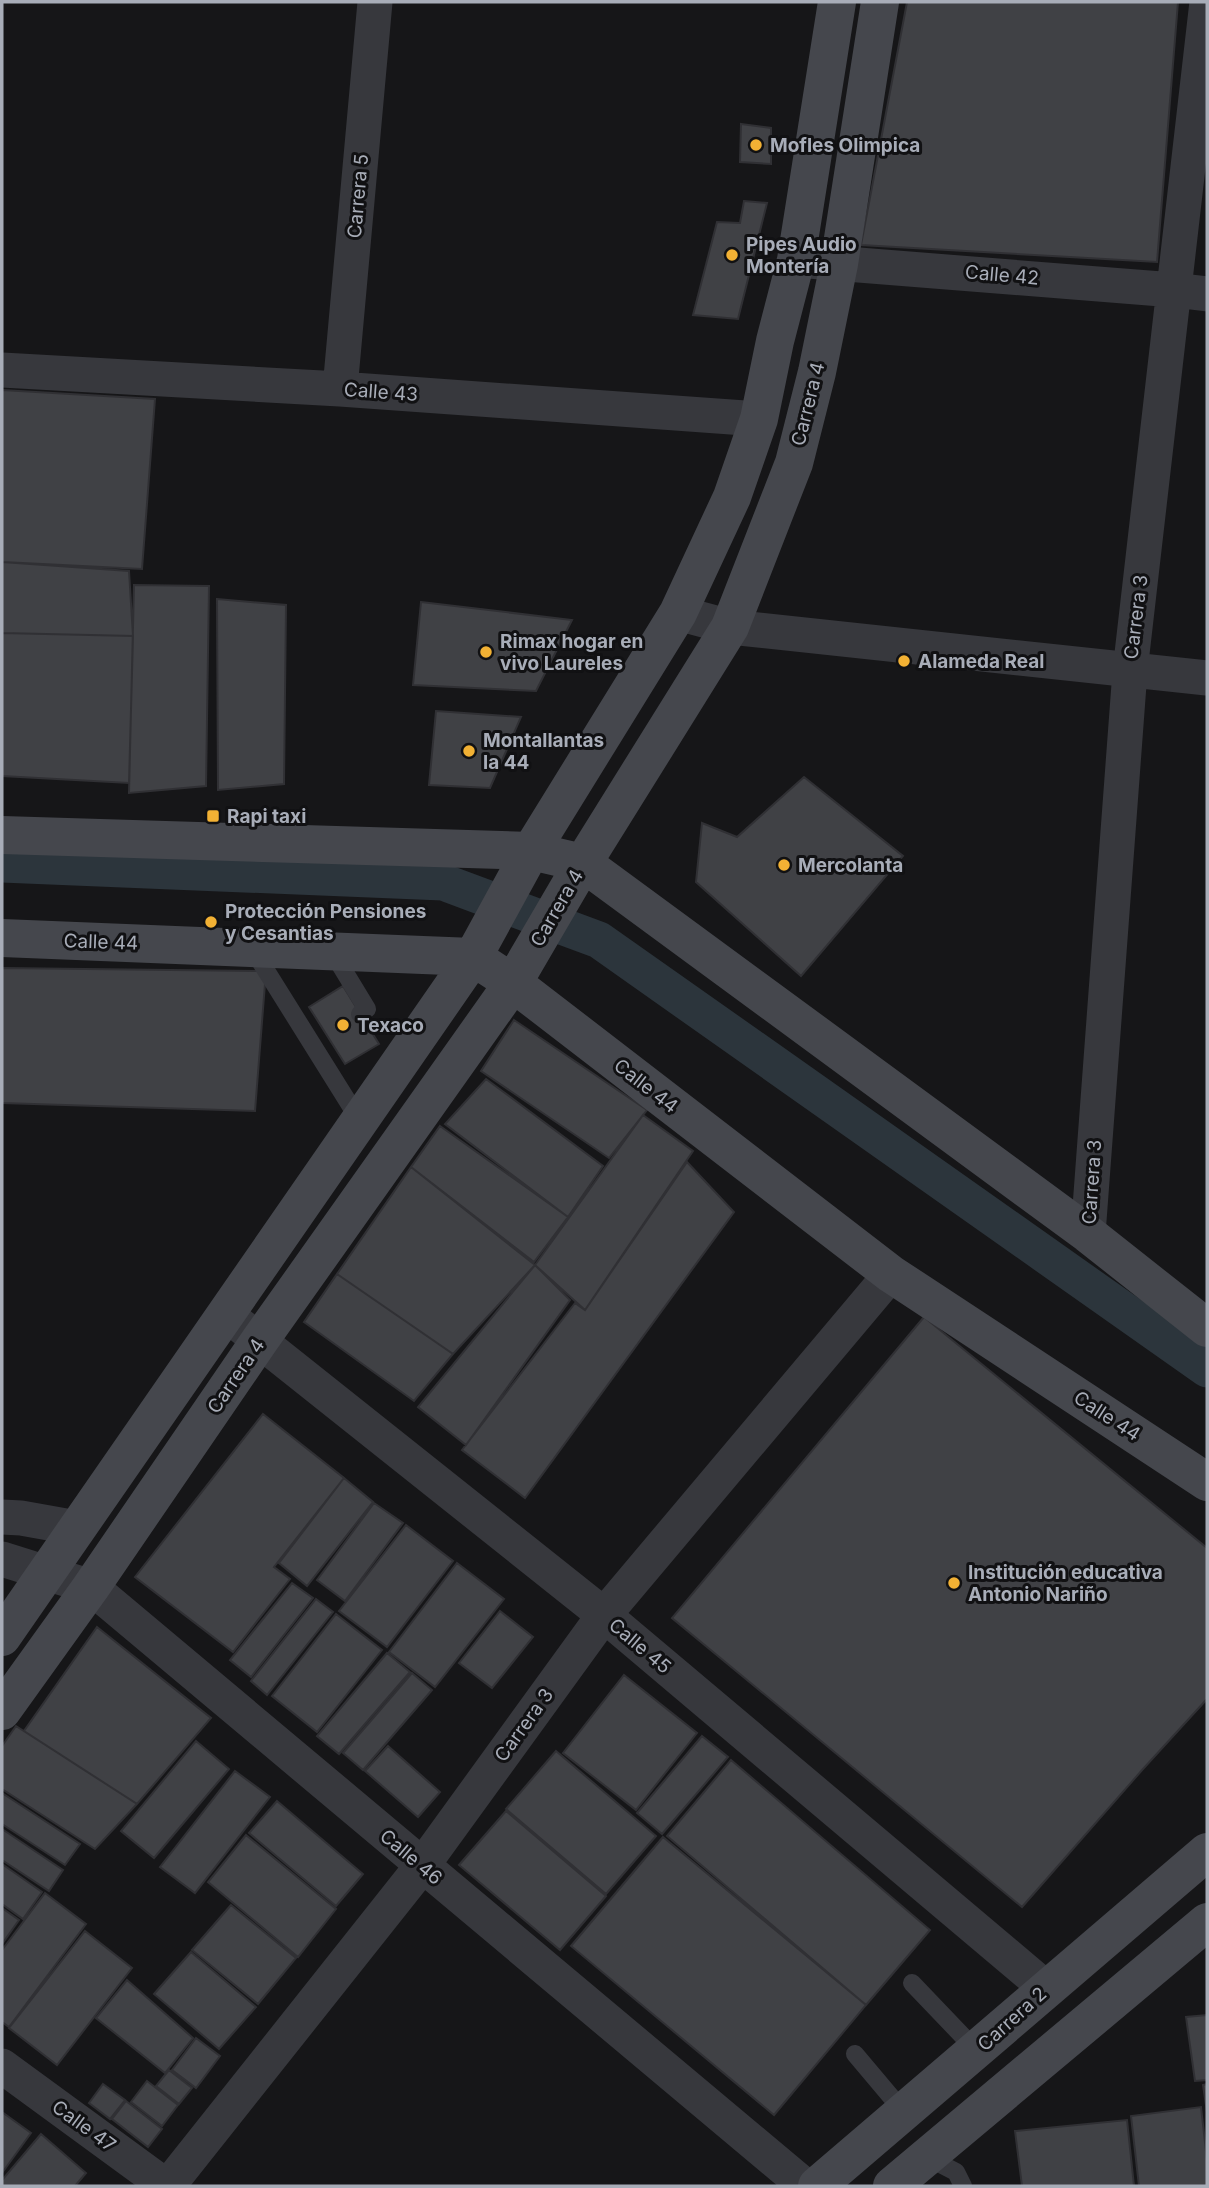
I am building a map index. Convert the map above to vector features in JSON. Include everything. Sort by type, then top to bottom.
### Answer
[{"type":"street","name":"Carrera 5","points":[[341,389],[375,2]]},
{"type":"street","points":[[2,1637],[478,947],[522,866],[678,613],[732,497],[759,419],[796,260],[837,2]]},
{"type":"street","name":"Carrera 4","points":[[2,1711],[522,967],[730,627],[794,463],[817,372],[839,264],[880,2]]},
{"type":"street","name":"Carrera 3","points":[[1088,1234],[1130,671],[1191,292],[1207,2]]},
{"type":"street","name":"Calle 42","points":[[796,260],[1191,292]]},
{"type":"street","name":"Calle 43","points":[[2,370],[341,389],[759,419]]},
{"type":"street","points":[[678,613],[730,627],[1207,678]]},
{"type":"street","points":[[2,835],[522,866],[576,875],[1088,1234],[1207,1328]]},
{"type":"street","name":"Calle 44","points":[[2,938],[333,951],[478,947],[522,967],[891,1274],[1207,1482]]},
{"type":"street","name":"Carrera 3","points":[[167,2186],[422,1866],[604,1615],[891,1274]]},
{"type":"street","name":"Calle 45","points":[[226,1314],[604,1615],[1046,1988]]},
{"type":"street","points":[[2,1517],[77,1528]]},
{"type":"street","name":"Calle 46","points":[[2,1559],[91,1587],[805,2186]]},
{"type":"street","name":"Carrera 2","points":[[817,2186],[1207,1852]]},
{"type":"street","points":[[892,2186],[1207,1922]]},
{"type":"street","name":"Calle 47","points":[[2,2066],[167,2186]]},
{"type":"lane","points":[[252,948],[320,1040],[360,1121]]},
{"type":"lane","points":[[333,951],[367,1009],[360,1014]]},
{"type":"lane","points":[[912,1983],[977,2051]]},
{"type":"lane","points":[[855,2054],[903,2111]]},
{"type":"lane","points":[[925,2156],[956,2172],[963,2186]]},
{"type":"building","points":[[907,2],[1178,2],[1157,262],[861,245]]},
{"type":"building","name":"Mofles Olimpica","points":[[741,124],[771,128],[771,164],[740,162]]},
{"type":"building","name":"Pipes Audio Montería","points":[[744,201],[767,203],[738,319],[693,315],[717,222],[740,223]]},
{"type":"building","points":[[2,390],[155,399],[142,569],[2,562]]},
{"type":"building","points":[[2,562],[129,571],[133,636],[2,633]]},
{"type":"building","points":[[134,585],[209,586],[206,786],[129,793]]},
{"type":"building","points":[[217,599],[286,605],[284,784],[218,790]]},
{"type":"building","name":"Rimax hogar en vivo Laureles","points":[[421,602],[572,620],[536,691],[413,685]]},
{"type":"building","points":[[2,633],[133,636],[129,783],[2,776]]},
{"type":"building","name":"Montallantas la 44","points":[[436,711],[521,717],[490,788],[429,785]]},
{"type":"building","points":[[804,777],[903,856],[801,976],[696,882],[702,823],[737,837]]},
{"type":"building","points":[[2,968],[266,971],[255,1111],[2,1103]]},
{"type":"building","name":"Texaco","points":[[343,986],[379,1044],[345,1064],[309,1007]]},
{"type":"building","points":[[514,1020],[647,1110],[609,1158],[481,1071]]},
{"type":"building","points":[[486,1079],[603,1166],[568,1217],[445,1124]]},
{"type":"building","points":[[643,1115],[693,1151],[585,1310],[535,1265]]},
{"type":"building","points":[[440,1126],[568,1217],[534,1262],[411,1167]]},
{"type":"building","points":[[687,1162],[734,1212],[525,1498],[462,1450],[575,1303],[585,1310]]},
{"type":"building","points":[[411,1167],[535,1265],[453,1354],[337,1274]]},
{"type":"building","points":[[535,1265],[570,1300],[466,1445],[418,1407]]},
{"type":"building","points":[[337,1274],[453,1354],[414,1401],[304,1322]]},
{"type":"building","name":"Institución educativa Antonio Nariño","points":[[924,1317],[1207,1548],[1207,1699],[1022,1907],[672,1618]]},
{"type":"building","points":[[263,1414],[344,1478],[274,1567],[290,1579],[233,1652],[135,1577]]},
{"type":"building","points":[[344,1478],[373,1502],[307,1586],[279,1563]]},
{"type":"building","points":[[374,1503],[403,1523],[345,1601],[317,1580]]},
{"type":"building","points":[[406,1525],[453,1561],[387,1647],[339,1611]]},
{"type":"building","points":[[457,1563],[504,1599],[435,1687],[389,1652]]},
{"type":"building","points":[[292,1583],[313,1598],[251,1677],[230,1660]]},
{"type":"building","points":[[316,1599],[333,1612],[267,1695],[251,1681]]},
{"type":"building","points":[[500,1611],[533,1637],[492,1688],[459,1663]]},
{"type":"building","points":[[336,1614],[382,1650],[317,1732],[272,1696]]},
{"type":"building","points":[[97,1627],[211,1718],[137,1804],[24,1731]]},
{"type":"building","points":[[387,1653],[410,1672],[339,1754],[317,1736]]},
{"type":"building","points":[[412,1673],[432,1690],[363,1770],[343,1753]]},
{"type":"building","points":[[624,1675],[697,1733],[636,1810],[563,1753]]},
{"type":"building","points":[[16,1726],[137,1804],[95,1849],[2,1789],[2,1746]]},
{"type":"building","points":[[702,1736],[728,1757],[662,1834],[637,1813]]},
{"type":"building","points":[[196,1741],[229,1769],[154,1858],[121,1831]]},
{"type":"building","points":[[388,1746],[440,1792],[418,1817],[365,1771]]},
{"type":"building","points":[[556,1751],[656,1836],[606,1894],[506,1809]]},
{"type":"building","points":[[731,1760],[930,1930],[866,2005],[667,1836]]},
{"type":"building","points":[[235,1771],[270,1797],[195,1893],[160,1867]]},
{"type":"building","points":[[2,1793],[80,1844],[65,1865],[2,1824]]},
{"type":"building","points":[[277,1801],[363,1874],[336,1906],[249,1833]]},
{"type":"building","points":[[506,1811],[606,1896],[560,1950],[459,1865]]},
{"type":"building","points":[[2,1829],[63,1870],[49,1891],[2,1860]]},
{"type":"building","points":[[246,1835],[336,1909],[298,1957],[208,1882]]},
{"type":"building","points":[[663,1837],[866,2005],[774,2115],[571,1946]]},
{"type":"building","points":[[2,1864],[42,1892],[23,1919],[2,1904]]},
{"type":"building","points":[[45,1893],[86,1924],[9,2027],[2,2022],[2,1950]]},
{"type":"building","points":[[231,1905],[296,1958],[258,2004],[192,1950]]},
{"type":"building","points":[[2,1908],[19,1920],[2,1944]]},
{"type":"building","points":[[85,1931],[132,1968],[57,2065],[9,2028]]},
{"type":"building","points":[[191,1952],[256,2007],[219,2049],[154,1994]]},
{"type":"building","points":[[127,1980],[193,2038],[165,2073],[96,2018]]},
{"type":"building","points":[[1207,2015],[1207,2080],[1195,2081],[1186,2017]]},
{"type":"building","points":[[196,2038],[220,2056],[196,2088],[172,2070]]},
{"type":"building","points":[[169,2070],[192,2088],[179,2104],[156,2086]]},
{"type":"building","points":[[147,2081],[178,2105],[162,2126],[131,2102]]},
{"type":"building","points":[[103,2084],[125,2100],[110,2119],[89,2103]]},
{"type":"building","points":[[1207,2084],[1207,2112],[1203,2085]]},
{"type":"building","points":[[126,2101],[162,2129],[148,2147],[112,2119]]},
{"type":"building","points":[[1201,2107],[1207,2186],[1139,2186],[1131,2116]]},
{"type":"building","points":[[2,2112],[31,2133],[2,2173]]},
{"type":"building","points":[[1127,2120],[1134,2186],[1022,2186],[1015,2131]]},
{"type":"building","points":[[41,2134],[86,2173],[75,2186],[2,2186],[2,2180]]},
{"type":"waterway","points":[[2,864],[443,882],[599,940],[1207,1369]]},
{"type":"place","name":"Mofles Olimpica","points":[[756,145]]},
{"type":"place","name":"Pipes Audio Montería","points":[[732,255]]},
{"type":"place","name":"Rimax hogar en vivo Laureles","points":[[486,652]]},
{"type":"place","name":"Alameda Real","points":[[904,661]]},
{"type":"place","name":"Montallantas la 44","points":[[469,751]]},
{"type":"place","name":"Rapi taxi","points":[[213,816]]},
{"type":"place","name":"Mercolanta","points":[[784,865]]},
{"type":"place","name":"Protección Pensiones y Cesantias","points":[[211,922]]},
{"type":"place","name":"Texaco","points":[[343,1025]]},
{"type":"place","name":"Institución educativa Antonio Nariño","points":[[954,1583]]}]
